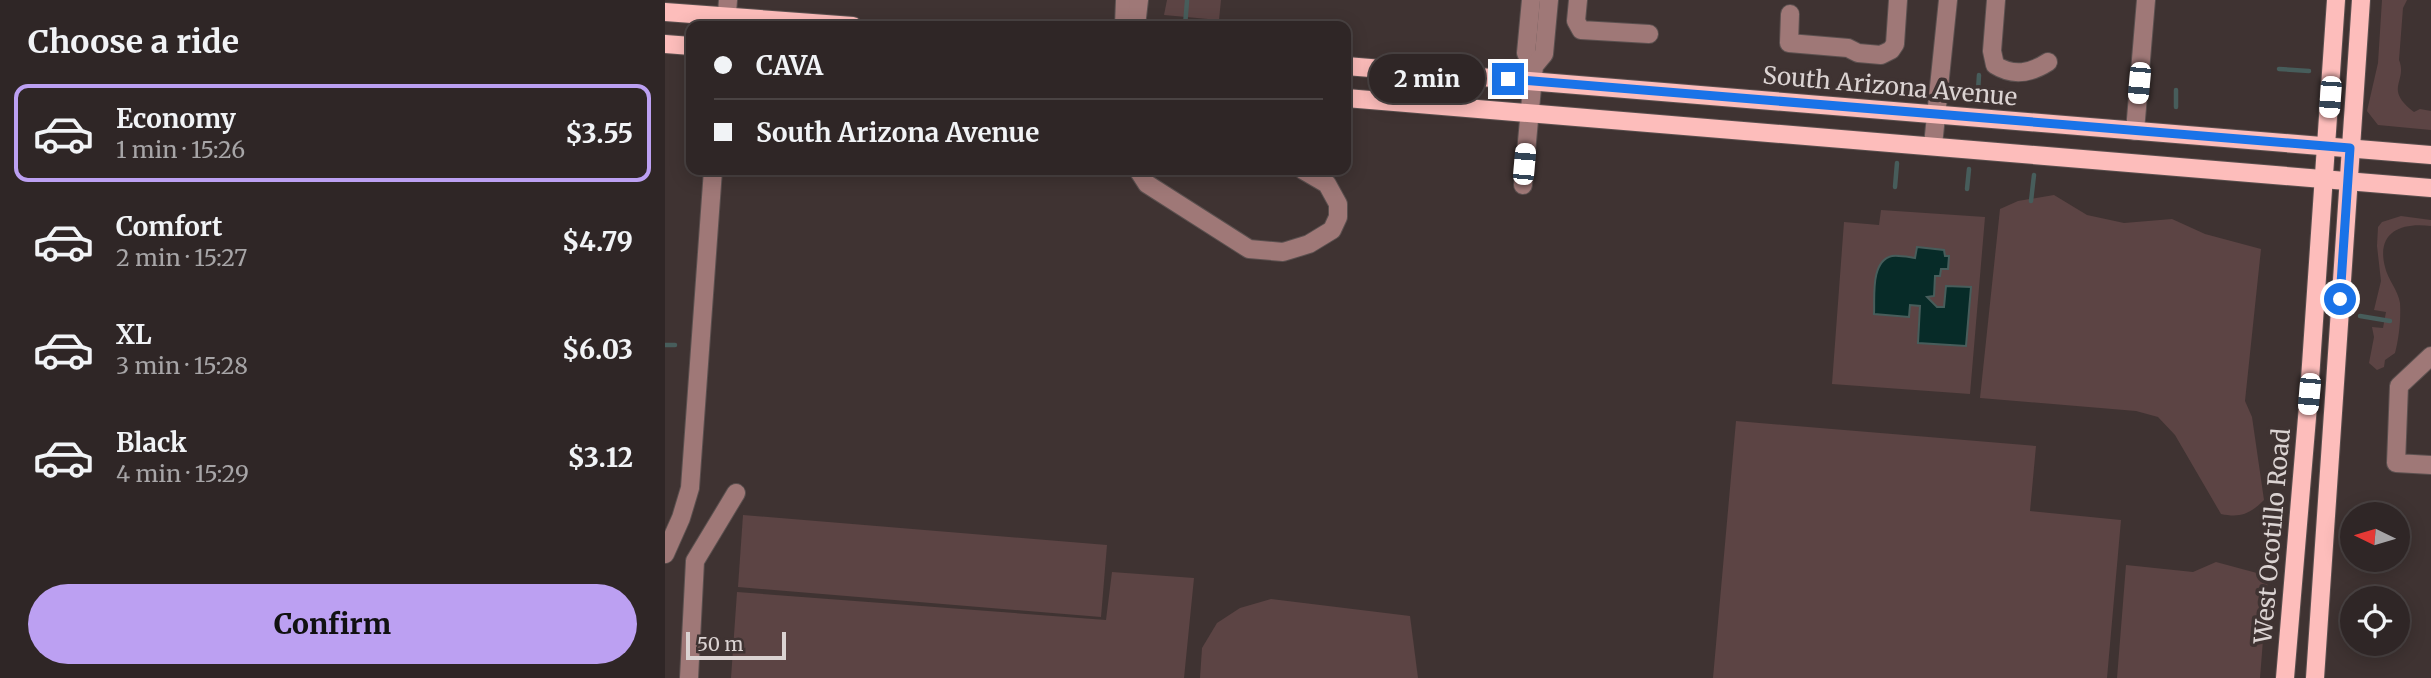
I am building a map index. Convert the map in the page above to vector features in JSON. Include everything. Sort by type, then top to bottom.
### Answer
[{"type":"main road","name":"West Ocotillo Road","points":[[2285,678],[2309,394],[2336,0]]},
{"type":"main road","name":"West Ocotillo Road","points":[[2315,678],[2361,0]]},
{"type":"main road","points":[[665,12],[727,14],[800,21]]},
{"type":"main road","points":[[665,44],[686,46]]},
{"type":"main road","name":"South Arizona Avenue","points":[[1351,66],[1533,74],[1935,114],[2431,155]]},
{"type":"main road","points":[[1351,98],[2431,188]]},
{"type":"street","points":[[1124,21],[1125,0]]},
{"type":"street","points":[[1137,21],[1139,0]]},
{"type":"street","points":[[1523,185],[1533,74],[1526,53],[1531,0]]},
{"type":"street","points":[[1533,74],[1544,54],[1549,0]]},
{"type":"street","points":[[1577,0],[1576,21],[1581,30],[1649,34]]},
{"type":"street","points":[[1790,14],[1789,43],[1849,48],[1858,53],[1881,55],[1891,50],[1895,44],[1898,0]]},
{"type":"street","points":[[1933,145],[1948,0]]},
{"type":"street","points":[[1996,0],[1992,51],[1995,65],[2009,71],[2033,71],[2048,62]]},
{"type":"street","points":[[2135,131],[2146,0]]},
{"type":"street","points":[[665,554],[681,518],[690,488],[713,175]]},
{"type":"street","points":[[1141,175],[1147,184],[1249,249],[1283,252],[1309,244],[1332,230],[1338,218],[1338,204],[1327,184],[1312,175]]},
{"type":"street","points":[[2431,356],[2399,386],[2396,463],[2431,465]]},
{"type":"street","points":[[689,678],[695,561],[736,493]]},
{"type":"shaded area","points":[[1167,0],[1221,0],[1219,20],[1164,15]]},
{"type":"shaded area","points":[[2382,0],[2407,0],[2403,8],[2398,91],[2405,104],[2414,112],[2420,109],[2431,111],[2431,130],[2378,125],[2367,111],[2378,63]]},
{"type":"shaded area","points":[[2054,195],[2087,215],[2124,223],[2172,219],[2205,234],[2261,249],[2245,401],[2252,417],[2264,500],[2254,509],[2239,515],[2221,514],[2175,435],[2158,417],[2136,411],[1980,398],[2000,209],[2018,201]]},
{"type":"shaded area","points":[[1881,210],[1985,217],[1970,394],[1832,384],[1844,222],[1879,225]]},
{"type":"shaded area","points":[[2401,216],[2431,220],[2431,226],[2401,228],[2393,232],[2384,245],[2385,267],[2400,303],[2400,322],[2395,353],[2385,360],[2384,367],[2377,370],[2369,363],[2374,337],[2372,327],[2383,328],[2386,312],[2374,310],[2381,281],[2378,227],[2382,222]]},
{"type":"shaded area","points":[[1736,421],[2036,446],[2030,511],[2121,520],[2107,678],[1713,678]]},
{"type":"shaded area","points":[[743,515],[1107,545],[1101,617],[738,587]]},
{"type":"shaded area","points":[[2216,562],[2268,576],[2260,678],[2117,678],[2126,565],[2193,572]]},
{"type":"shaded area","points":[[1112,572],[1194,578],[1184,678],[731,678],[737,592],[1106,620]]},
{"type":"shaded area","points":[[1271,599],[1410,616],[1418,678],[1200,678],[1202,648],[1217,623],[1240,608]]},
{"type":"water","points":[[1917,247],[1944,250],[1945,256],[1949,256],[1948,269],[1941,269],[1940,276],[1935,276],[1934,296],[1927,297],[1937,307],[1944,307],[1946,286],[1971,287],[1966,346],[1918,343],[1920,306],[1910,305],[1909,317],[1874,314],[1875,281],[1880,265],[1892,256],[1915,258]]},
{"type":"waterway","points":[[1185,21],[1187,1]]},
{"type":"waterway","points":[[2279,69],[2309,71]]},
{"type":"waterway","points":[[1978,91],[1979,75]]},
{"type":"waterway","points":[[2176,90],[2176,107]]},
{"type":"waterway","points":[[1895,187],[1897,163]]},
{"type":"waterway","points":[[1967,189],[1969,169]]},
{"type":"waterway","points":[[2031,201],[2034,175]]},
{"type":"waterway","points":[[2360,316],[2390,321]]},
{"type":"waterway","points":[[665,345],[675,345]]},
{"type":"route","points":[[1508,79],[2350,148],[2340,299]]}]
